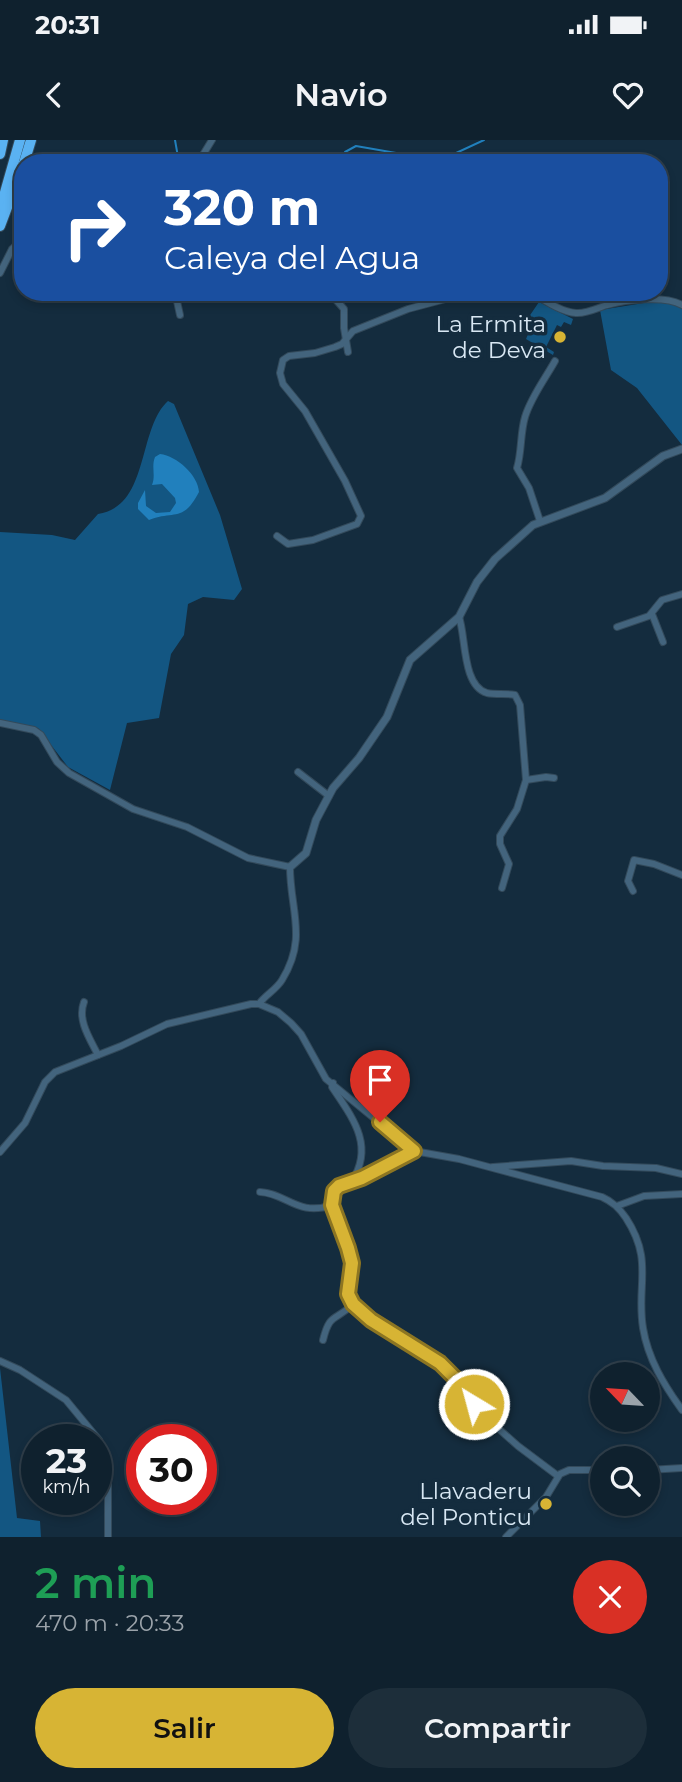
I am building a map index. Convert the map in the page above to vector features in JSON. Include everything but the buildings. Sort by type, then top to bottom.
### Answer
[{"type":"highway","points":[[0,154],[3,140]]},
{"type":"highway","points":[[0,210],[14,161]]},
{"type":"highway","points":[[0,226],[14,188]]},
{"type":"street","points":[[0,273],[14,249]]},
{"type":"street","points":[[177,301],[180,315]]},
{"type":"street","points":[[337,301],[344,309],[348,352]]},
{"type":"street","points":[[276,536],[288,544],[313,540],[356,524],[361,516],[306,411],[283,384],[280,373],[283,360],[289,356],[322,351],[342,344],[358,329],[408,309],[444,301]]},
{"type":"street","points":[[550,301],[577,314],[611,304],[639,301]]},
{"type":"street","points":[[540,521],[529,488],[517,468],[522,453],[526,412],[555,361]]},
{"type":"street","points":[[290,867],[306,853],[316,820],[329,796],[387,717],[410,660],[458,617],[477,582],[495,559],[511,542],[540,521],[605,498],[663,456],[682,449]]},
{"type":"street","points":[[617,627],[639,621],[652,614],[662,600],[682,594]]},
{"type":"street","points":[[652,614],[663,642]]},
{"type":"street","points":[[458,617],[471,676],[478,688],[488,693],[512,694],[519,701],[526,780],[517,809],[500,836],[500,844],[509,863],[502,888]]},
{"type":"street","points":[[0,723],[34,730],[41,736],[57,762],[69,773],[133,809],[187,827],[248,858],[290,867]]},
{"type":"street","points":[[298,772],[329,796]]},
{"type":"street","points":[[526,780],[554,778]]},
{"type":"street","points":[[633,891],[628,881],[634,860],[654,864],[682,875]]},
{"type":"street","points":[[259,1004],[282,979],[292,956],[297,917],[290,867]]},
{"type":"street","points":[[84,1002],[82,1020],[98,1055]]},
{"type":"street","points":[[0,1152],[25,1123],[50,1076],[167,1024],[259,1004],[278,1012],[291,1023],[301,1034],[319,1068],[333,1083],[414,1151],[443,1155],[603,1197],[617,1206],[635,1231],[640,1248],[643,1275],[642,1325],[645,1337],[660,1379],[682,1410]]},
{"type":"street","points":[[333,1083],[332,1087],[355,1124],[362,1142],[360,1162],[352,1181]]},
{"type":"street","points":[[414,1151],[336,1188],[331,1199],[332,1205],[350,1254],[352,1268],[348,1294],[353,1304],[400,1340],[440,1363],[456,1379],[482,1414],[517,1446],[558,1476]]},
{"type":"street","points":[[489,1168],[571,1161],[603,1166],[656,1168],[682,1174]]},
{"type":"street","points":[[260,1192],[300,1207],[332,1205]]},
{"type":"street","points":[[617,1206],[644,1196],[682,1194]]},
{"type":"street","points":[[323,1340],[329,1321],[353,1304]]},
{"type":"street","points":[[0,1361],[20,1370],[66,1400],[99,1440],[108,1463],[108,1537]]},
{"type":"street","points":[[660,1469],[682,1468]]},
{"type":"street","points":[[506,1537],[546,1497],[558,1476],[569,1470],[590,1470]]},
{"type":"shaded area","points":[[539,302],[573,319],[571,325],[564,322],[561,327],[557,325],[546,347],[554,352],[553,355],[526,339],[529,332],[522,327]]},
{"type":"shaded area","points":[[650,302],[669,302],[682,308],[682,445],[637,388],[611,370],[600,310]]},
{"type":"shaded area","points":[[168,401],[174,404],[220,515],[242,589],[234,600],[203,597],[188,604],[184,635],[171,654],[159,718],[127,723],[110,790],[68,767],[38,728],[0,723],[0,532],[52,535],[75,540],[98,514],[115,508],[127,497],[141,465],[151,429]]},
{"type":"shaded area","points":[[160,454],[173,458],[186,467],[195,479],[199,492],[183,512],[149,520],[138,509],[145,490],[146,506],[156,513],[170,512],[176,503],[175,498],[162,484],[152,485],[155,457]]},
{"type":"shaded area","points":[[0,1368],[17,1518],[40,1521],[41,1537],[0,1537]]},
{"type":"waterway","points":[[175,140],[177,154]]},
{"type":"waterway","points":[[454,154],[484,140]]},
{"type":"waterway","points":[[344,154],[356,146],[402,154]]},
{"type":"place","name":"La Ermita de Deva","points":[[560,337]]},
{"type":"place","name":"Llavaderu del Ponticu","points":[[546,1504]]},
{"type":"route","points":[[380,1122],[414,1151],[362,1178],[339,1186],[334,1191],[332,1205],[352,1263],[348,1294],[353,1304],[371,1320],[440,1363],[463,1387],[474,1404]]}]
